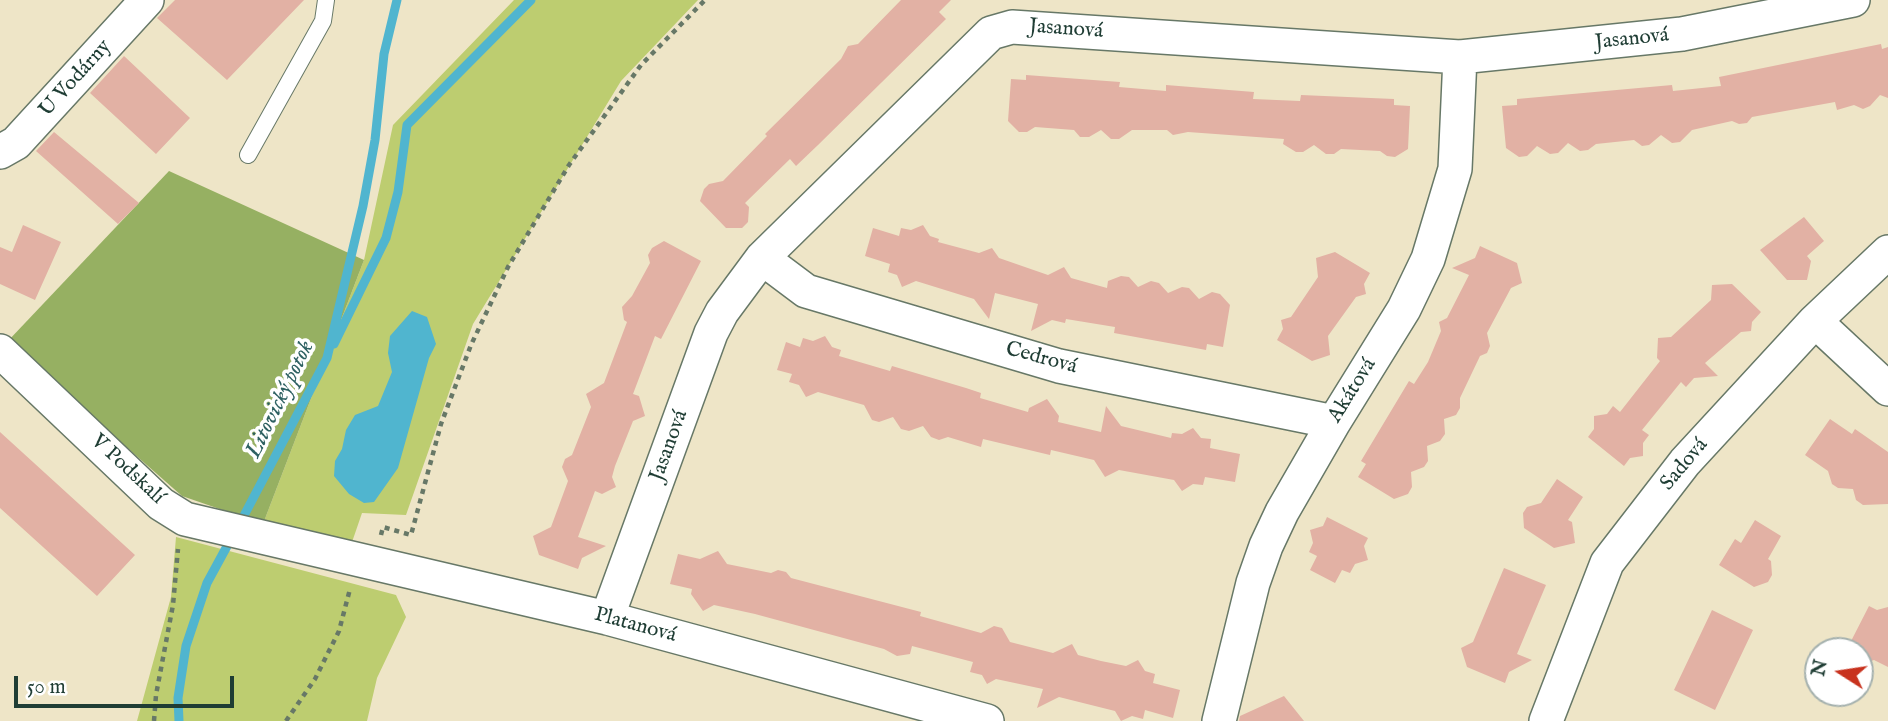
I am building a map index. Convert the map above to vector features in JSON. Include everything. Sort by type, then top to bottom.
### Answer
[{"type":"street","name":"U Vodárny","points":[[0,152],[16,143],[147,0]]},
{"type":"street","name":"Jasanová","points":[[607,618],[710,334],[722,312],[762,258],[990,33],[1000,28],[1460,57],[1682,34],[1853,0]]},
{"type":"street","name":"Akátová","points":[[1219,721],[1252,583],[1266,546],[1282,512],[1334,422],[1404,309],[1428,259],[1446,207],[1459,131],[1460,57]]},
{"type":"street","name":"Sadová","points":[[1546,721],[1607,563],[1685,461],[1815,321],[1888,252]]},
{"type":"street","name":"Cedrová","points":[[762,258],[806,291],[1059,366],[1334,422]]},
{"type":"street","points":[[1815,321],[1888,389]]},
{"type":"street","name":"V Podskalí","points":[[0,351],[162,504],[195,521],[280,542]]},
{"type":"street","name":"Platanová","points":[[280,542],[607,618],[987,721]]},
{"type":"lane","points":[[248,155],[323,21],[326,0]]},
{"type":"path","points":[[377,547],[383,527],[411,535],[441,424],[471,345],[508,267],[562,176],[641,65],[705,0]]},
{"type":"path","points":[[154,721],[156,695],[173,605],[177,552],[195,521]]},
{"type":"path","points":[[286,721],[315,679],[339,631],[351,587]]},
{"type":"green space","points":[[514,0],[698,0],[621,81],[473,324],[406,515],[362,513],[351,545],[263,524],[364,260],[393,125]]},
{"type":"green space","points":[[169,171],[364,260],[263,524],[182,496],[7,342]]},
{"type":"green space","points":[[176,537],[396,595],[406,617],[377,678],[367,721],[137,721],[171,597]]},
{"type":"water","points":[[412,311],[427,317],[436,344],[429,358],[398,468],[374,502],[364,503],[349,494],[334,476],[335,461],[342,449],[346,430],[355,415],[378,406],[392,372],[388,353],[390,336]]},
{"type":"building","points":[[175,0],[304,0],[227,80],[157,18]]},
{"type":"building","points":[[901,0],[951,0],[939,12],[946,19],[796,166],[790,159],[745,203],[749,207],[748,222],[742,228],[726,228],[700,201],[704,189],[709,184],[723,181],[767,136],[765,134],[841,59],[848,46],[858,44]]},
{"type":"building","points":[[1881,44],[1882,49],[1888,47],[1888,98],[1880,95],[1870,106],[1863,109],[1854,105],[1837,110],[1835,102],[1752,117],[1747,123],[1732,121],[1692,130],[1680,142],[1672,143],[1661,135],[1649,145],[1642,146],[1634,140],[1596,144],[1588,150],[1580,151],[1568,143],[1558,153],[1550,154],[1537,146],[1527,156],[1519,157],[1506,148],[1502,106],[1517,105],[1517,99],[1672,85],[1673,91],[1721,86],[1719,77]]},
{"type":"building","points":[[124,56],[190,118],[156,154],[90,93]]},
{"type":"building","points":[[1026,75],[1120,82],[1119,87],[1166,91],[1166,85],[1254,92],[1253,99],[1300,101],[1301,95],[1394,99],[1394,105],[1410,106],[1408,149],[1395,157],[1380,151],[1341,149],[1334,154],[1326,154],[1314,145],[1303,152],[1296,152],[1283,144],[1284,139],[1188,132],[1173,135],[1167,130],[1132,130],[1119,139],[1111,139],[1101,130],[1089,137],[1080,137],[1074,130],[1035,127],[1027,132],[1019,132],[1008,121],[1011,79],[1026,80]]},
{"type":"building","points":[[54,132],[139,203],[118,224],[36,151]]},
{"type":"building","points":[[1804,217],[1824,241],[1807,256],[1811,261],[1807,280],[1787,280],[1760,250]]},
{"type":"building","points":[[23,225],[61,242],[35,300],[0,284],[0,247],[12,252]]},
{"type":"building","points":[[923,225],[930,236],[939,239],[938,242],[979,253],[992,248],[999,258],[1048,275],[1064,267],[1071,278],[1107,288],[1108,281],[1121,276],[1129,277],[1138,287],[1151,281],[1159,283],[1168,293],[1182,287],[1189,288],[1199,299],[1212,292],[1220,294],[1230,305],[1223,347],[1207,344],[1206,350],[1114,333],[1115,327],[1066,319],[1065,323],[1052,320],[1031,331],[1038,304],[995,293],[989,319],[974,299],[916,281],[902,287],[897,275],[888,272],[890,264],[865,256],[873,228],[899,236],[901,228],[911,230]]},
{"type":"building","points":[[664,241],[701,261],[661,339],[655,336],[633,394],[639,396],[645,416],[633,421],[612,477],[616,487],[602,494],[595,491],[578,537],[606,546],[582,558],[578,569],[539,555],[533,536],[551,527],[568,481],[562,467],[565,459],[572,455],[591,407],[586,394],[604,383],[627,322],[624,320],[622,307],[632,296],[650,263],[648,255],[652,248]]},
{"type":"building","points":[[1480,246],[1517,263],[1522,283],[1511,288],[1487,333],[1490,346],[1487,353],[1480,356],[1460,398],[1460,408],[1456,415],[1444,419],[1445,434],[1440,441],[1427,446],[1428,461],[1424,467],[1411,472],[1412,487],[1408,494],[1394,499],[1358,477],[1366,464],[1361,461],[1409,381],[1414,384],[1428,362],[1441,331],[1439,322],[1447,318],[1469,275],[1452,268],[1475,258]]},
{"type":"building","points":[[1335,252],[1370,273],[1364,284],[1366,294],[1356,297],[1328,336],[1330,355],[1312,361],[1277,340],[1283,329],[1281,320],[1291,317],[1318,277],[1316,258]]},
{"type":"building","points":[[1732,284],[1761,312],[1752,322],[1751,331],[1741,332],[1705,363],[1718,376],[1694,378],[1686,387],[1681,382],[1642,430],[1649,435],[1643,443],[1643,456],[1630,458],[1624,466],[1588,437],[1594,429],[1594,416],[1607,414],[1613,406],[1620,412],[1660,361],[1657,358],[1658,338],[1671,337],[1711,300],[1712,285]]},
{"type":"building","points":[[825,336],[832,347],[841,350],[839,356],[890,371],[892,366],[981,393],[980,398],[1028,412],[1029,408],[1047,399],[1059,416],[1058,422],[1101,432],[1106,406],[1121,426],[1171,438],[1172,433],[1182,434],[1193,428],[1201,438],[1211,439],[1210,448],[1240,454],[1235,482],[1205,477],[1203,485],[1193,484],[1182,491],[1174,480],[1119,470],[1105,477],[1094,460],[1051,450],[1050,455],[983,439],[981,447],[948,437],[939,440],[931,437],[923,426],[909,431],[901,429],[893,417],[879,422],[872,420],[864,405],[818,392],[806,397],[799,385],[789,382],[792,374],[777,370],[786,342],[800,347],[803,338],[813,341]]},
{"type":"building","points":[[1830,419],[1852,434],[1855,429],[1888,452],[1888,504],[1863,505],[1856,500],[1853,489],[1838,488],[1832,484],[1828,471],[1805,455]]},
{"type":"building","points":[[0,432],[135,555],[97,596],[0,508]]},
{"type":"building","points":[[1557,479],[1583,497],[1568,520],[1572,522],[1575,543],[1554,548],[1524,528],[1523,513],[1527,507],[1541,503]]},
{"type":"building","points":[[1327,517],[1368,538],[1364,546],[1368,560],[1355,564],[1350,573],[1342,570],[1335,583],[1310,570],[1317,556],[1309,552],[1313,543],[1310,530],[1323,526]]},
{"type":"building","points":[[1755,520],[1781,536],[1768,559],[1771,561],[1772,575],[1768,582],[1754,587],[1719,565],[1735,539],[1741,543]]},
{"type":"building","points":[[718,551],[727,564],[771,573],[778,570],[786,572],[791,578],[921,612],[920,616],[981,633],[994,626],[1002,628],[1010,642],[1053,653],[1072,644],[1078,655],[1126,666],[1138,660],[1145,671],[1155,674],[1153,683],[1180,690],[1173,718],[1145,710],[1143,719],[1132,716],[1121,721],[1115,711],[1059,697],[1037,708],[1043,689],[996,679],[987,684],[982,675],[970,672],[973,662],[912,646],[910,654],[897,656],[884,649],[755,614],[714,605],[703,611],[691,594],[692,589],[670,584],[678,554],[700,559]]},
{"type":"building","points":[[1504,568],[1546,585],[1517,654],[1532,660],[1509,672],[1505,683],[1467,667],[1461,648],[1473,642]]},
{"type":"building","points":[[1869,606],[1877,610],[1888,607],[1888,667],[1874,660],[1874,637],[1853,637]]},
{"type":"building","points":[[1712,610],[1753,630],[1715,710],[1674,690]]},
{"type":"building","points":[[1284,696],[1304,721],[1239,721],[1240,716]]},
{"type":"waterway","name":"Litovický potok","points":[[239,525],[327,358],[363,206],[375,140],[384,54],[397,0]]},
{"type":"waterway","points":[[334,344],[386,238],[398,192],[407,125],[531,0]]},
{"type":"waterway","name":"Litovický potok","points":[[179,721],[178,698],[186,646],[207,583],[232,537]]}]
